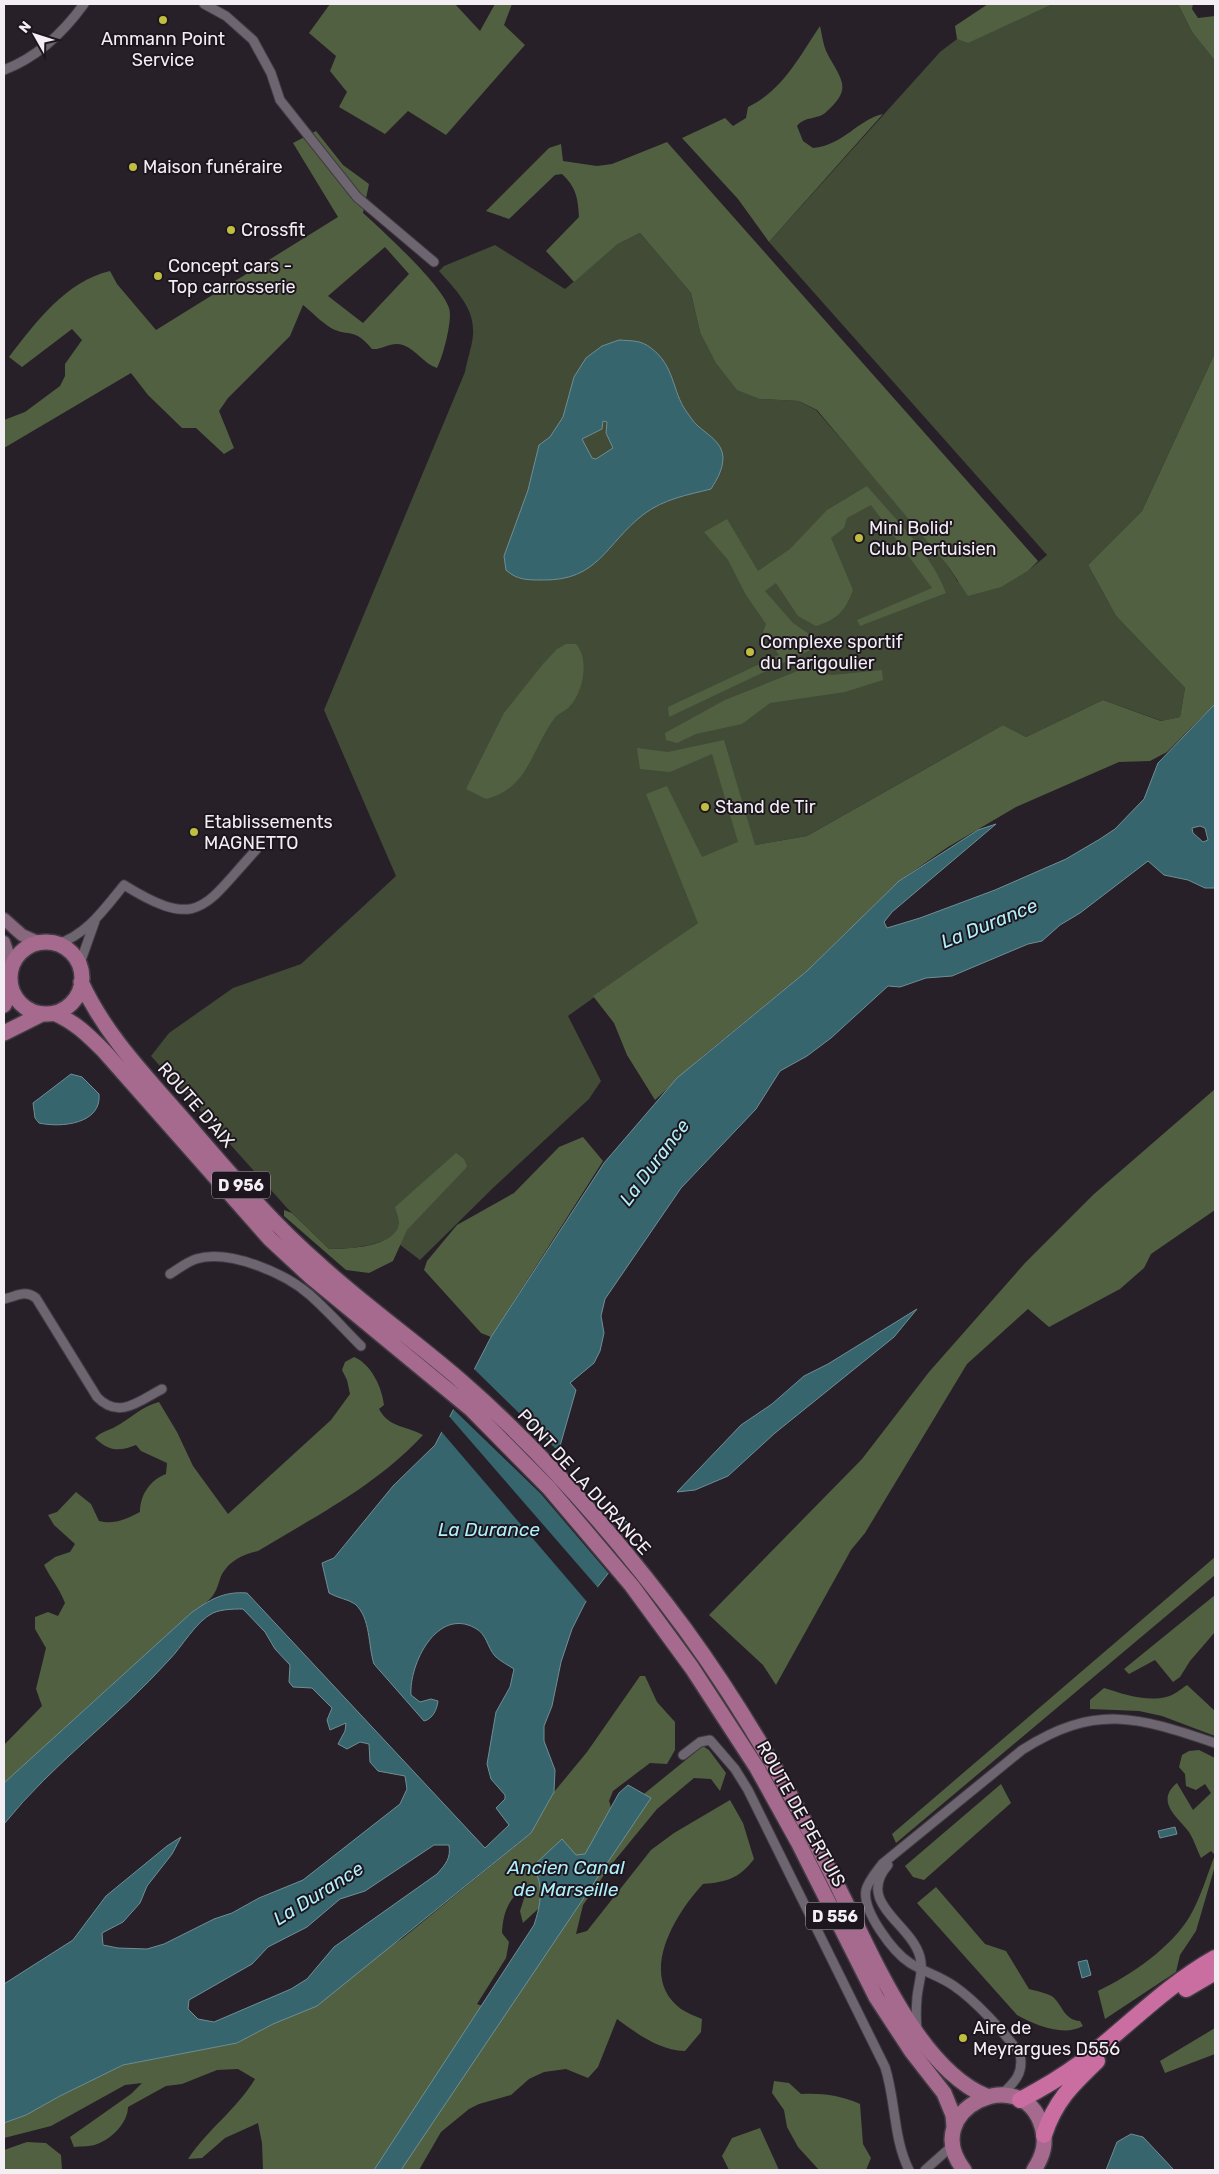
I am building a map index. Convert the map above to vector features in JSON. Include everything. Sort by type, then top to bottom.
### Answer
[{"type":"highway","points":[[1020,2100],[1057,2080],[1080,2063],[1120,2028],[1214,1962]]},
{"type":"highway","points":[[1044,2135],[1059,2100],[1101,2057],[1214,1962]]},
{"type":"main road","points":[[4,918],[22,934],[40,943],[57,944],[71,952],[80,966],[81,982],[79,991],[69,1005],[4,1033]]},
{"type":"main road","points":[[4,942],[12,965]]},
{"type":"main road","points":[[4,1004],[12,965],[23,950],[40,943]]},
{"type":"main road","name":"ROUTE D'AIX","points":[[81,982],[99,1017],[127,1056],[280,1228],[429,1363]]},
{"type":"main road","points":[[8,986],[19,1003],[26,1008],[48,1014]]},
{"type":"main road","name":"ROUTE D'AIX","points":[[48,1014],[70,1020],[83,1030],[288,1257],[429,1363]]},
{"type":"main road","name":"PONT DE LA DURANCE","points":[[429,1363],[501,1418],[593,1514],[683,1627],[728,1693]]},
{"type":"main road","name":"PONT DE LA DURANCE","points":[[429,1363],[580,1523],[660,1623],[715,1702]]},
{"type":"main road","name":"ROUTE DE PERTUIS","points":[[728,1693],[792,1800],[880,1972],[917,2033],[958,2081],[986,2096]]},
{"type":"main road","name":"ROUTE DE PERTUIS","points":[[715,1702],[757,1768],[798,1842],[876,1997],[912,2052],[944,2093],[953,2115],[954,2127]]},
{"type":"main road","points":[[964,2170],[957,2162],[952,2146],[954,2127],[966,2108],[986,2096],[1002,2094],[1020,2100],[1032,2108],[1040,2121],[1044,2135],[1043,2153],[1038,2168]]},
{"type":"street","points":[[4,70],[46,47],[69,24],[84,4]]},
{"type":"street","points":[[204,4],[226,16],[252,40],[272,73],[280,100],[357,197],[434,262]]},
{"type":"street","points":[[57,944],[74,938],[96,919],[124,885],[173,910],[189,911],[199,908],[211,899],[256,850]]},
{"type":"street","points":[[80,966],[96,919]]},
{"type":"street","points":[[170,1274],[194,1260],[211,1257],[237,1260],[271,1270],[309,1294],[361,1346]]},
{"type":"street","points":[[4,1299],[24,1292],[30,1293],[36,1298],[97,1397],[105,1406],[119,1410],[162,1389]]},
{"type":"street","points":[[1002,2094],[1017,2079],[1021,2062],[1020,2054],[969,1998],[954,1986],[922,1970],[900,1955],[885,1937],[872,1914],[866,1898],[866,1889],[876,1872],[882,1864],[1022,1750],[1041,1738],[1073,1724],[1108,1718],[1126,1719],[1158,1724],[1215,1743]]},
{"type":"street","points":[[683,1755],[700,1742],[710,1740],[735,1769],[748,1790],[886,2067],[892,2089],[898,2137],[908,2170]]},
{"type":"street","points":[[904,1848],[886,1868],[877,1888],[883,1906],[912,1939],[920,1954],[922,1970],[916,2008],[917,2033]]},
{"type":"street","points":[[925,2170],[952,2146]]},
{"type":"green space","points":[[330,4],[455,4],[480,31],[495,4],[512,4],[504,25],[525,45],[446,135],[408,111],[385,134],[339,107],[347,92],[330,71],[336,56],[309,33]]},
{"type":"green space","points":[[988,4],[1053,4],[968,43],[957,39],[955,26]]},
{"type":"green space","name":"Complexe sportif du Farigoulier","points":[[1053,4],[1178,4],[1192,32],[1215,61],[1215,353],[1142,511],[1088,565],[1116,616],[1185,688],[1180,717],[1162,721],[1103,700],[1026,737],[1003,725],[807,836],[755,845],[698,923],[568,1016],[601,1081],[589,1099],[494,1187],[420,1260],[391,1238],[361,1246],[329,1249],[287,1208],[151,1056],[169,1033],[233,988],[301,964],[396,876],[324,710],[465,372],[473,329],[470,312],[456,290],[439,271],[444,266],[495,245],[565,289],[618,244],[640,233],[691,293],[700,332],[760,399],[799,401],[816,410],[894,500],[948,566],[958,582],[1029,570],[1047,555],[769,242],[940,52],[957,39],[968,42]]},
{"type":"green space","points":[[1178,4],[1193,4],[1192,9],[1198,18],[1215,16],[1215,61],[1192,32]]},
{"type":"green space","points":[[820,26],[826,50],[840,77],[842,90],[840,97],[825,113],[803,121],[797,126],[803,141],[813,148],[824,146],[842,138],[865,121],[883,114],[769,242],[738,199],[682,138],[725,118],[733,126],[746,118],[748,107],[771,92],[781,82]]},
{"type":"green space","points":[[316,131],[343,165],[369,184],[363,213],[411,259],[444,298],[449,308],[450,320],[437,368],[403,345],[395,344],[372,349],[360,337],[331,328],[303,305],[290,336],[228,398],[219,411],[234,448],[224,454],[196,428],[182,428],[148,395],[131,373],[4,448],[4,420],[25,412],[60,386],[65,376],[65,364],[82,340],[72,329],[22,367],[9,357],[41,317],[79,284],[94,276],[110,271],[117,284],[156,330],[338,217],[293,143]],"holes":[[[385,247],[409,274],[363,323],[328,296]]]},
{"type":"green space","points":[[667,142],[1038,561],[1029,570],[1001,587],[968,596],[948,566],[817,410],[799,401],[760,399],[737,390],[716,363],[700,332],[691,293],[640,233],[618,244],[574,282],[546,251],[579,217],[575,193],[562,174],[555,175],[509,219],[486,211],[549,148],[561,144],[563,161],[597,166],[612,164]]},
{"type":"green space","points":[[1215,353],[1215,704],[1167,752],[1150,761],[1119,762],[1016,807],[948,847],[899,881],[807,971],[703,1056],[655,1100],[627,1055],[614,1023],[593,996],[698,923],[646,794],[667,786],[702,857],[738,842],[712,754],[670,772],[640,769],[637,748],[668,752],[724,740],[755,845],[807,836],[1003,725],[1026,737],[1103,700],[1161,721],[1180,717],[1185,688],[1116,616],[1088,565],[1142,511]]},
{"type":"green space","points":[[867,486],[922,550],[946,593],[860,626],[857,620],[932,588],[871,505],[847,518],[844,528],[831,538],[853,590],[847,604],[840,613],[816,626],[798,616],[776,583],[765,591],[793,623],[812,636],[815,648],[669,717],[668,707],[779,655],[763,632],[766,624],[746,595],[728,560],[704,532],[727,519],[758,571],[790,549],[827,510]]},
{"type":"green space","points":[[566,644],[576,644],[583,659],[583,676],[574,701],[554,719],[528,766],[512,786],[500,794],[486,799],[466,789],[504,713],[543,664],[557,649]]},
{"type":"green space","points":[[815,664],[822,667],[824,674],[832,675],[882,670],[883,680],[845,692],[770,703],[742,724],[696,734],[677,743],[666,740],[665,733],[725,700]]},
{"type":"green space","points":[[1215,1089],[1215,1210],[1151,1254],[1144,1268],[1120,1289],[1049,1327],[1028,1309],[967,1364],[865,1533],[851,1550],[776,1685],[763,1665],[709,1615],[862,1459],[929,1372],[1025,1263],[1094,1194]]},
{"type":"green space","points":[[583,1137],[603,1161],[491,1337],[481,1333],[424,1270],[427,1261],[457,1225],[514,1193],[559,1147]]},
{"type":"green space","points":[[456,1153],[464,1159],[467,1166],[465,1169],[407,1230],[393,1261],[369,1273],[346,1270],[284,1216],[284,1210],[292,1213],[329,1249],[359,1247],[381,1242],[396,1231],[399,1223],[395,1207]]},
{"type":"green space","points":[[354,1357],[366,1365],[375,1377],[384,1405],[379,1409],[383,1415],[399,1426],[423,1435],[386,1469],[345,1499],[258,1551],[233,1561],[225,1569],[210,1599],[191,1613],[4,1783],[4,1745],[42,1706],[36,1689],[46,1648],[35,1629],[35,1617],[48,1612],[58,1616],[65,1603],[44,1565],[55,1557],[70,1552],[75,1544],[54,1525],[48,1515],[57,1512],[76,1492],[91,1504],[99,1521],[115,1522],[125,1519],[140,1512],[140,1506],[147,1489],[155,1480],[166,1474],[167,1463],[141,1451],[136,1445],[124,1449],[114,1449],[104,1446],[95,1438],[159,1402],[177,1432],[193,1466],[228,1514],[331,1420],[350,1394],[347,1380],[342,1370],[345,1362]]},
{"type":"green space","points":[[1215,1557],[1215,1575],[896,1843],[892,1834]]},
{"type":"green space","points":[[1215,1595],[1215,1632],[1190,1661],[1180,1677],[1173,1682],[1155,1660],[1129,1674],[1124,1669]]},
{"type":"green space","points":[[640,1676],[645,1676],[657,1702],[675,1722],[675,1750],[667,1764],[650,1763],[613,1791],[609,1801],[610,1814],[604,1830],[593,1848],[563,1884],[523,1923],[520,1911],[528,1886],[521,1890],[508,1905],[502,1933],[509,1942],[506,1958],[477,2004],[482,2006],[629,1806],[703,1746],[709,1750],[726,1773],[720,1791],[711,1779],[694,1778],[657,1809],[611,1865],[583,1905],[576,1934],[587,1931],[651,1850],[674,1833],[730,1800],[743,1823],[754,1859],[743,1871],[731,1878],[703,1884],[692,1897],[672,1928],[665,1945],[661,1963],[662,1980],[668,1995],[681,2009],[702,2019],[701,2032],[685,2051],[666,2048],[657,2044],[617,2019],[598,2067],[588,2078],[566,2069],[544,2072],[529,2079],[511,2095],[479,2104],[469,2109],[441,2132],[419,2170],[263,2170],[262,2143],[258,2123],[225,2138],[202,2158],[188,2159],[204,2138],[240,2100],[255,2079],[238,2069],[217,2070],[182,2084],[166,2086],[128,2107],[125,2118],[118,2129],[103,2142],[95,2145],[74,2147],[70,2137],[131,2094],[142,2083],[125,2085],[51,2126],[4,2138],[4,2123],[26,2115],[123,2065],[237,2043],[273,2024],[403,1938],[531,1833],[554,1792],[587,1752]]},
{"type":"green space","points":[[1187,1685],[1215,1711],[1215,1736],[1162,1716],[1139,1711],[1090,1709],[1090,1700],[1104,1688],[1135,1697],[1151,1699],[1166,1697]]},
{"type":"green space","points":[[1199,1750],[1215,1758],[1215,1855],[1211,1851],[1201,1858],[1189,1832],[1168,1803],[1171,1790],[1177,1783],[1193,1810],[1211,1793],[1205,1784],[1196,1790],[1186,1786],[1185,1774],[1179,1767],[1182,1755],[1189,1751]]},
{"type":"green space","points":[[1001,1784],[1011,1803],[924,1880],[913,1877],[905,1866]]},
{"type":"green space","points":[[1215,1855],[1215,1866],[1196,1931],[1180,1955],[1176,1972],[1105,2019],[1098,1991],[1124,1977],[1149,1960],[1182,1928],[1197,1901]]},
{"type":"green space","points":[[936,1887],[985,1944],[1006,1951],[1029,1989],[1053,1997],[1070,2018],[1080,2021],[1083,2026],[1075,2029],[1059,2030],[1041,2026],[1017,2015],[917,1903]]},
{"type":"green space","points":[[1215,2028],[1215,2054],[1165,2073],[1160,2061]]},
{"type":"green space","points":[[774,2081],[789,2083],[801,2094],[831,2095],[860,2104],[863,2144],[871,2158],[866,2170],[819,2170],[798,2147],[787,2127],[784,2110],[772,2093]]},
{"type":"green space","points":[[760,2128],[779,2170],[729,2170],[722,2156],[732,2138]]},
{"type":"green space","points":[[27,2142],[46,2143],[61,2155],[62,2170],[4,2170],[4,2150]]},
{"type":"water","points":[[619,340],[636,341],[647,345],[659,355],[669,371],[686,411],[696,424],[714,439],[720,447],[723,457],[721,470],[711,489],[676,498],[644,514],[631,525],[600,559],[576,574],[561,579],[518,578],[506,570],[504,556],[528,490],[539,445],[550,437],[563,417],[574,377],[586,358],[602,346]],"holes":[[[603,421],[607,422],[606,433],[613,448],[596,459],[592,458],[582,439],[602,429]]]},
{"type":"water","name":"La Durance","points":[[1215,704],[1215,888],[1205,888],[1188,880],[1164,875],[1148,861],[1080,913],[1060,925],[1042,941],[1028,944],[952,976],[926,978],[900,987],[888,986],[831,1038],[807,1056],[780,1071],[756,1109],[681,1188],[605,1299],[601,1316],[604,1333],[600,1351],[594,1363],[570,1383],[576,1390],[558,1453],[573,1478],[588,1494],[611,1507],[631,1526],[632,1543],[585,1603],[572,1629],[561,1662],[552,1706],[544,1726],[544,1741],[555,1770],[554,1792],[531,1833],[317,2006],[273,2024],[237,2043],[123,2065],[26,2115],[4,2123],[4,1984],[73,1940],[106,1896],[167,1846],[181,1837],[172,1854],[147,1886],[140,1903],[123,1922],[102,1933],[103,1945],[118,1948],[147,1949],[164,1944],[214,1919],[232,1913],[259,1898],[303,1880],[400,1804],[407,1789],[405,1776],[378,1771],[370,1762],[369,1744],[360,1742],[347,1749],[338,1744],[345,1731],[346,1723],[330,1730],[327,1720],[332,1708],[312,1688],[293,1687],[289,1682],[290,1665],[275,1649],[265,1632],[243,1609],[213,1613],[201,1622],[174,1655],[149,1681],[43,1781],[4,1824],[4,1783],[191,1613],[217,1597],[231,1593],[247,1593],[485,1848],[509,1825],[496,1808],[505,1799],[505,1795],[491,1779],[487,1764],[496,1712],[510,1687],[514,1669],[495,1656],[482,1634],[475,1628],[461,1624],[449,1625],[428,1642],[415,1668],[411,1695],[420,1702],[431,1699],[438,1701],[434,1713],[424,1721],[374,1664],[364,1617],[355,1604],[329,1593],[322,1563],[334,1558],[393,1486],[435,1445],[491,1337],[604,1163],[677,1078],[807,971],[899,881],[978,830],[996,824],[892,912],[884,922],[887,928],[920,918],[995,890],[1066,859],[1115,829],[1144,799],[1158,763]],"holes":[[[1200,826],[1205,828],[1208,840],[1203,842],[1193,833],[1192,828]],[[434,1845],[449,1845],[447,1861],[437,1874],[334,1947],[307,1979],[291,1989],[214,2022],[198,2019],[188,2009],[189,2000],[252,1964],[268,1947],[307,1927],[340,1899],[365,1891]]]},
{"type":"water","points":[[71,1074],[82,1077],[99,1094],[98,1104],[94,1112],[87,1118],[68,1124],[39,1123],[35,1118],[33,1103]]},
{"type":"water","points":[[917,1309],[894,1337],[775,1433],[728,1476],[695,1490],[677,1492],[741,1425],[772,1404],[804,1376],[828,1364]]},
{"type":"water","name":"Ancien Canal de Marseille","points":[[628,1785],[651,1798],[401,2170],[374,2170],[534,1925],[538,1910],[540,1888],[533,1866],[562,1839],[576,1855],[585,1854],[619,1793]]},
{"type":"water","points":[[1175,1827],[1177,1834],[1160,1838],[1158,1831]]},
{"type":"water","points":[[1087,1960],[1091,1975],[1082,1978],[1078,1962]]},
{"type":"water","points":[[1131,2134],[1143,2137],[1174,2170],[1106,2170],[1117,2142]]},
{"type":"pier","points":[[473,1368],[560,1453],[575,1477],[589,1492],[602,1499],[634,1537],[634,1544],[610,1575],[541,1494],[452,1408]]},
{"type":"pier","points":[[448,1415],[599,1589],[588,1603],[440,1430]]},
{"type":"place","name":"Ammann Point Service","points":[[163,20]]},
{"type":"place","name":"Maison funéraire","points":[[133,167]]},
{"type":"place","name":"Crossfit","points":[[231,230]]},
{"type":"place","name":"Concept cars - Top carrosserie","points":[[158,276]]},
{"type":"place","name":"Mini Bolid' Club Pertuisien","points":[[859,538]]},
{"type":"place","name":"Complexe sportif du Farigoulier","points":[[750,652]]},
{"type":"place","name":"Stand de Tir","points":[[705,807]]},
{"type":"place","name":"Etablissements MAGNETTO","points":[[194,832]]},
{"type":"place","name":"Aire de Meyrargues D556","points":[[963,2038]]}]
